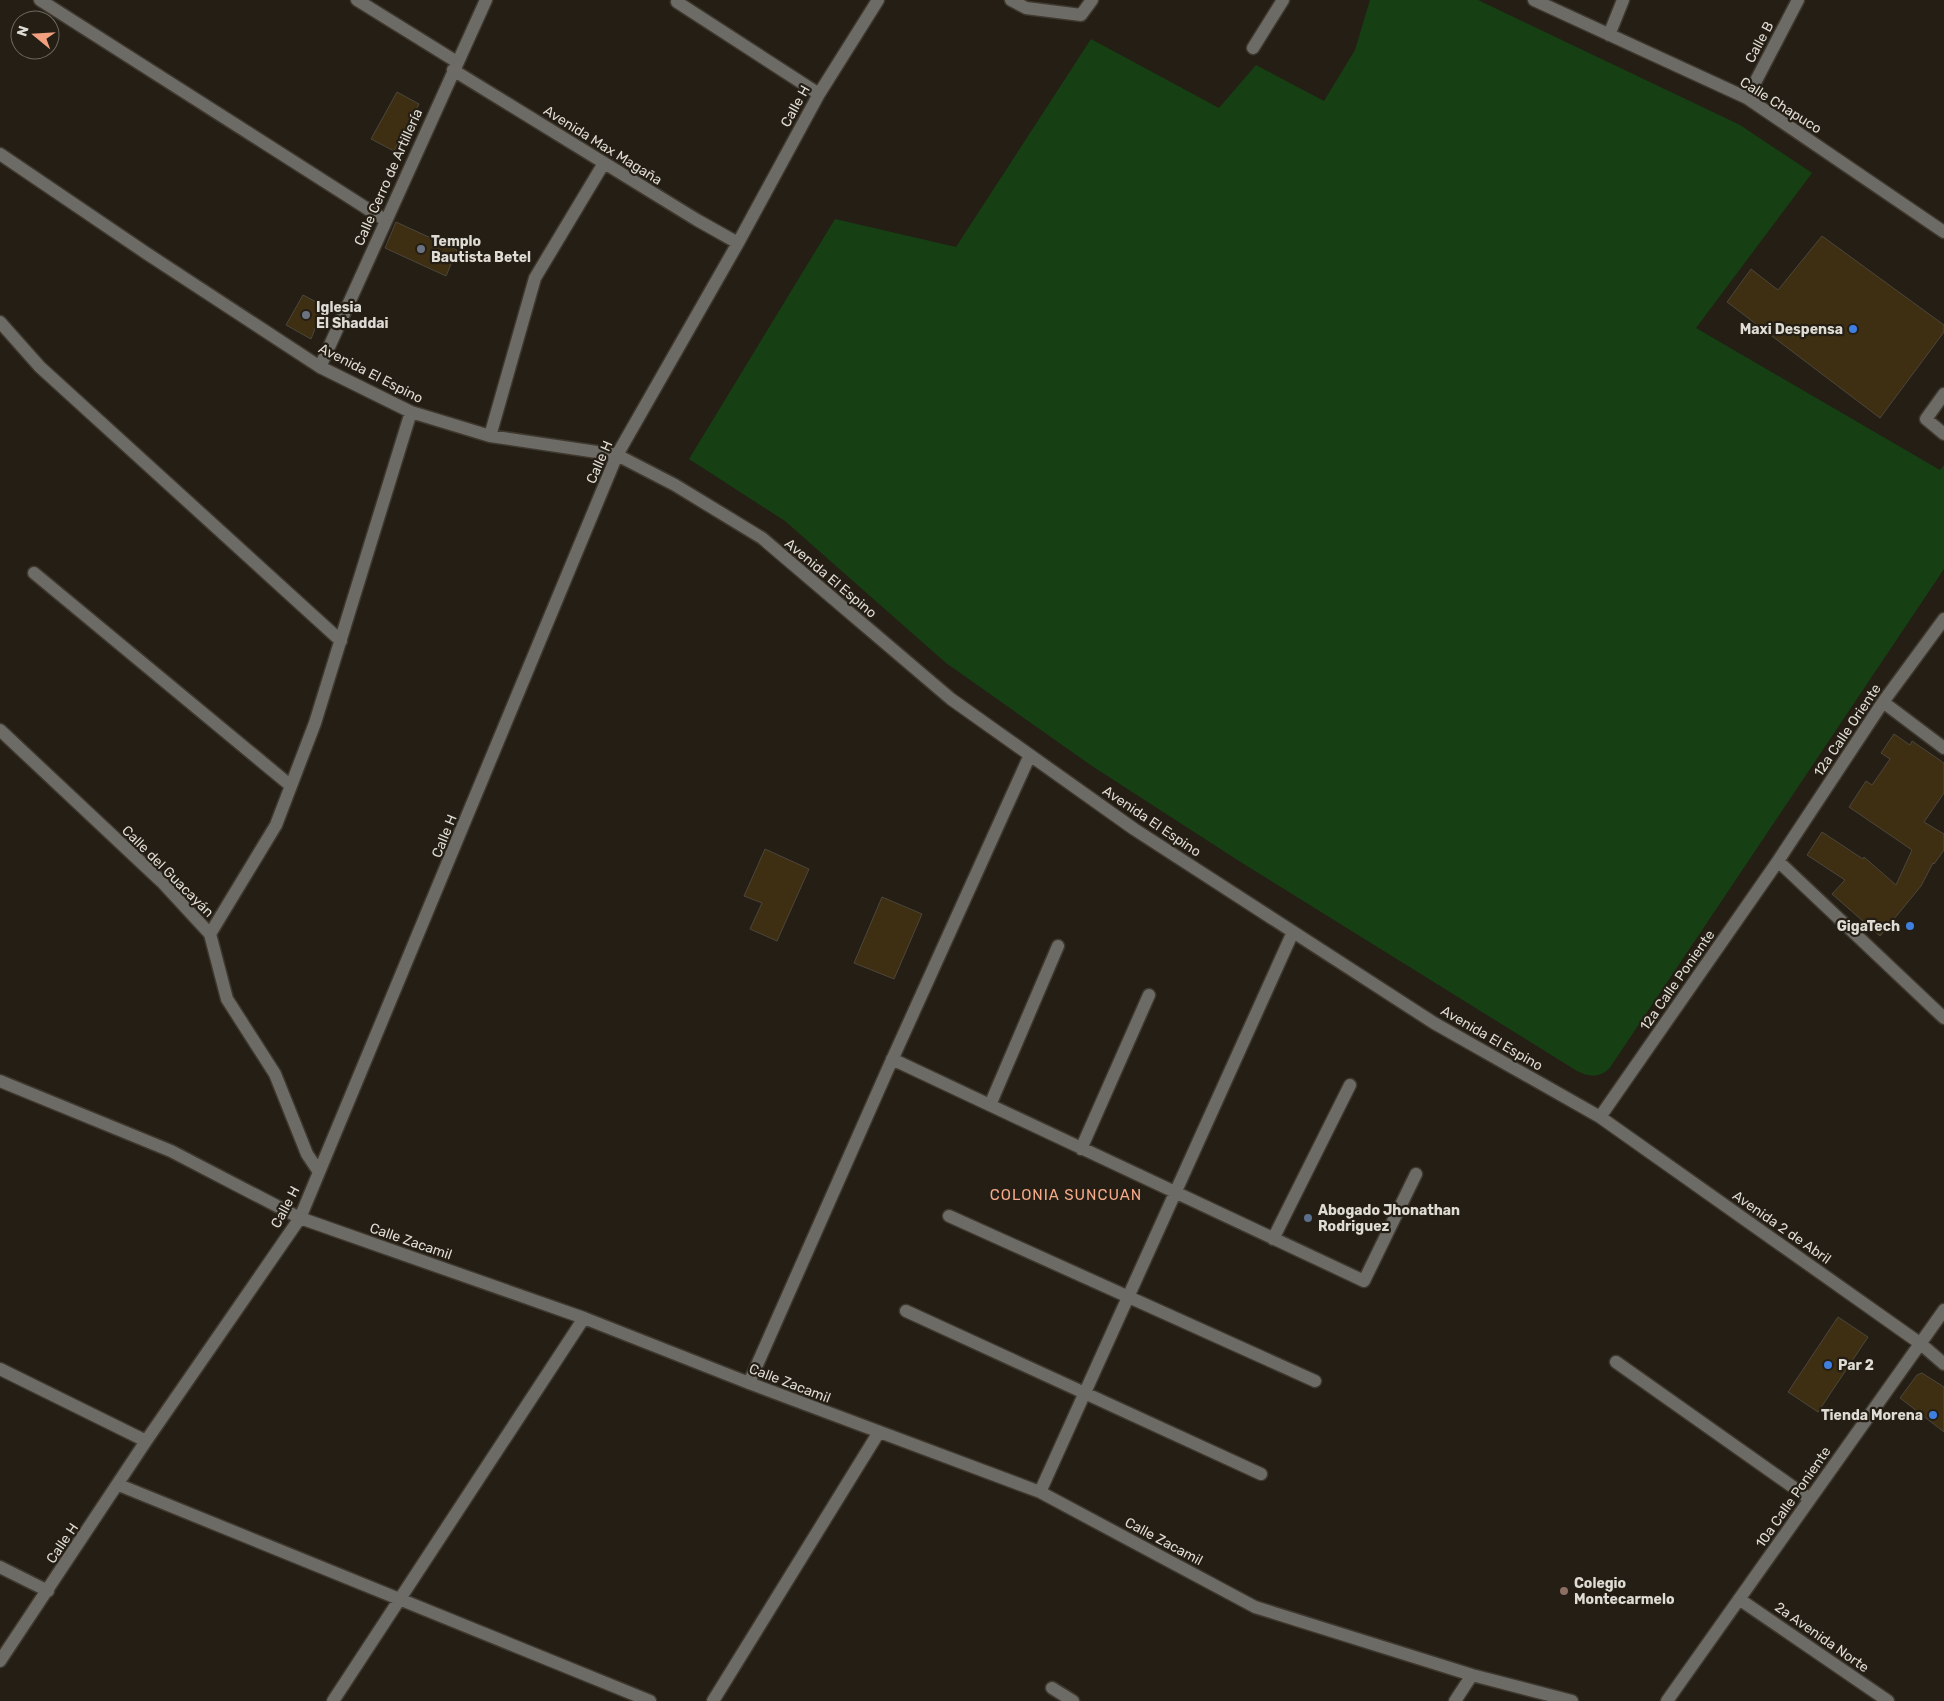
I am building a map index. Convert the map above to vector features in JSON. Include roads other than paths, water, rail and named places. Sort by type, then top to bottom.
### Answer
[{"type":"street","points":[[40,0],[385,220]]},
{"type":"street","name":"Avenida Max Magaña","points":[[357,0],[604,163],[738,243]]},
{"type":"street","name":"Calle Cerro de Artillería","points":[[320,367],[486,0]]},
{"type":"street","name":"Calle H","points":[[0,1661],[119,1485],[146,1441],[300,1218],[618,455],[738,243],[819,94],[878,0]]},
{"type":"street","points":[[1011,0],[1026,8],[1081,16],[1092,0]]},
{"type":"street","points":[[1253,48],[1283,0]]},
{"type":"street","name":"Calle Chapuco","points":[[1534,0],[1747,98],[1944,232]]},
{"type":"street","points":[[1609,35],[1623,0]]},
{"type":"street","name":"Calle B","points":[[1747,98],[1798,0]]},
{"type":"street","points":[[677,1],[819,94]]},
{"type":"street","name":"Avenida El Espino","points":[[0,154],[154,259],[320,367],[411,412],[490,436],[618,455],[675,485],[762,538],[951,699],[1134,829],[1434,1023],[1600,1117]]},
{"type":"street","points":[[490,436],[535,278],[604,163]]},
{"type":"street","points":[[0,322],[40,367],[341,641]]},
{"type":"street","points":[[1944,394],[1926,419],[1933,427],[1944,434]]},
{"type":"street","points":[[210,934],[276,825],[315,723],[411,412]]},
{"type":"street","points":[[34,573],[291,786]]},
{"type":"street","name":"12a Calle Oriente","points":[[1778,861],[1883,702],[1944,619]]},
{"type":"street","points":[[1883,702],[1944,748]]},
{"type":"street","name":"Calle del Guacayán","points":[[0,730],[162,882],[210,934],[227,999],[275,1074],[307,1154],[319,1172]]},
{"type":"street","points":[[749,1383],[892,1059],[1030,755]]},
{"type":"street","points":[[1778,861],[1944,1018]]},
{"type":"street","name":"12a Calle Poniente","points":[[1600,1117],[1778,861]]},
{"type":"street","points":[[1040,1492],[1293,932]]},
{"type":"street","points":[[990,1105],[1058,946]]},
{"type":"street","points":[[1081,1149],[1149,995]]},
{"type":"street","points":[[892,1059],[1364,1281],[1416,1174]]},
{"type":"street","name":"Calle Zacamil","points":[[0,1081],[171,1151],[300,1218],[584,1318],[749,1383],[1040,1492],[1255,1607],[1472,1675],[1572,1701]]},
{"type":"street","points":[[1273,1239],[1350,1085]]},
{"type":"street","name":"Avenida 2 de Abril","points":[[1600,1117],[1921,1344],[1944,1364]]},
{"type":"street","points":[[948,1216],[1315,1381]]},
{"type":"street","name":"10a Calle Poniente","points":[[1667,1701],[1944,1310]]},
{"type":"street","points":[[906,1311],[1261,1474]]},
{"type":"street","points":[[333,1701],[584,1318]]},
{"type":"street","points":[[1616,1362],[1810,1499]]},
{"type":"street","points":[[0,1369],[146,1441]]},
{"type":"street","points":[[713,1701],[878,1432]]},
{"type":"street","points":[[119,1485],[402,1598],[650,1701]]},
{"type":"street","points":[[0,1567],[48,1591]]},
{"type":"street","name":"2a Avenida Norte","points":[[1739,1599],[1888,1701]]},
{"type":"street","points":[[1455,1701],[1472,1675]]},
{"type":"street","points":[[1052,1688],[1073,1701]]},
{"type":"place","name":"Templo Bautista Betel","points":[[421,249]]},
{"type":"place","name":"Iglesia El Shaddai","points":[[306,315]]},
{"type":"place","name":"Maxi Despensa","points":[[1853,329]]},
{"type":"place","name":"GigaTech","points":[[1910,926]]},
{"type":"place","name":"Abogado Jhonathan Rodriguez","points":[[1308,1218]]},
{"type":"place","name":"Par 2","points":[[1828,1365]]},
{"type":"place","name":"Tienda Morena","points":[[1933,1415]]},
{"type":"place","name":"Colegio Montecarmelo","points":[[1564,1591]]},
{"type":"district","name":"COLONIA SUNCUAN","points":[[1066,1195]]}]
